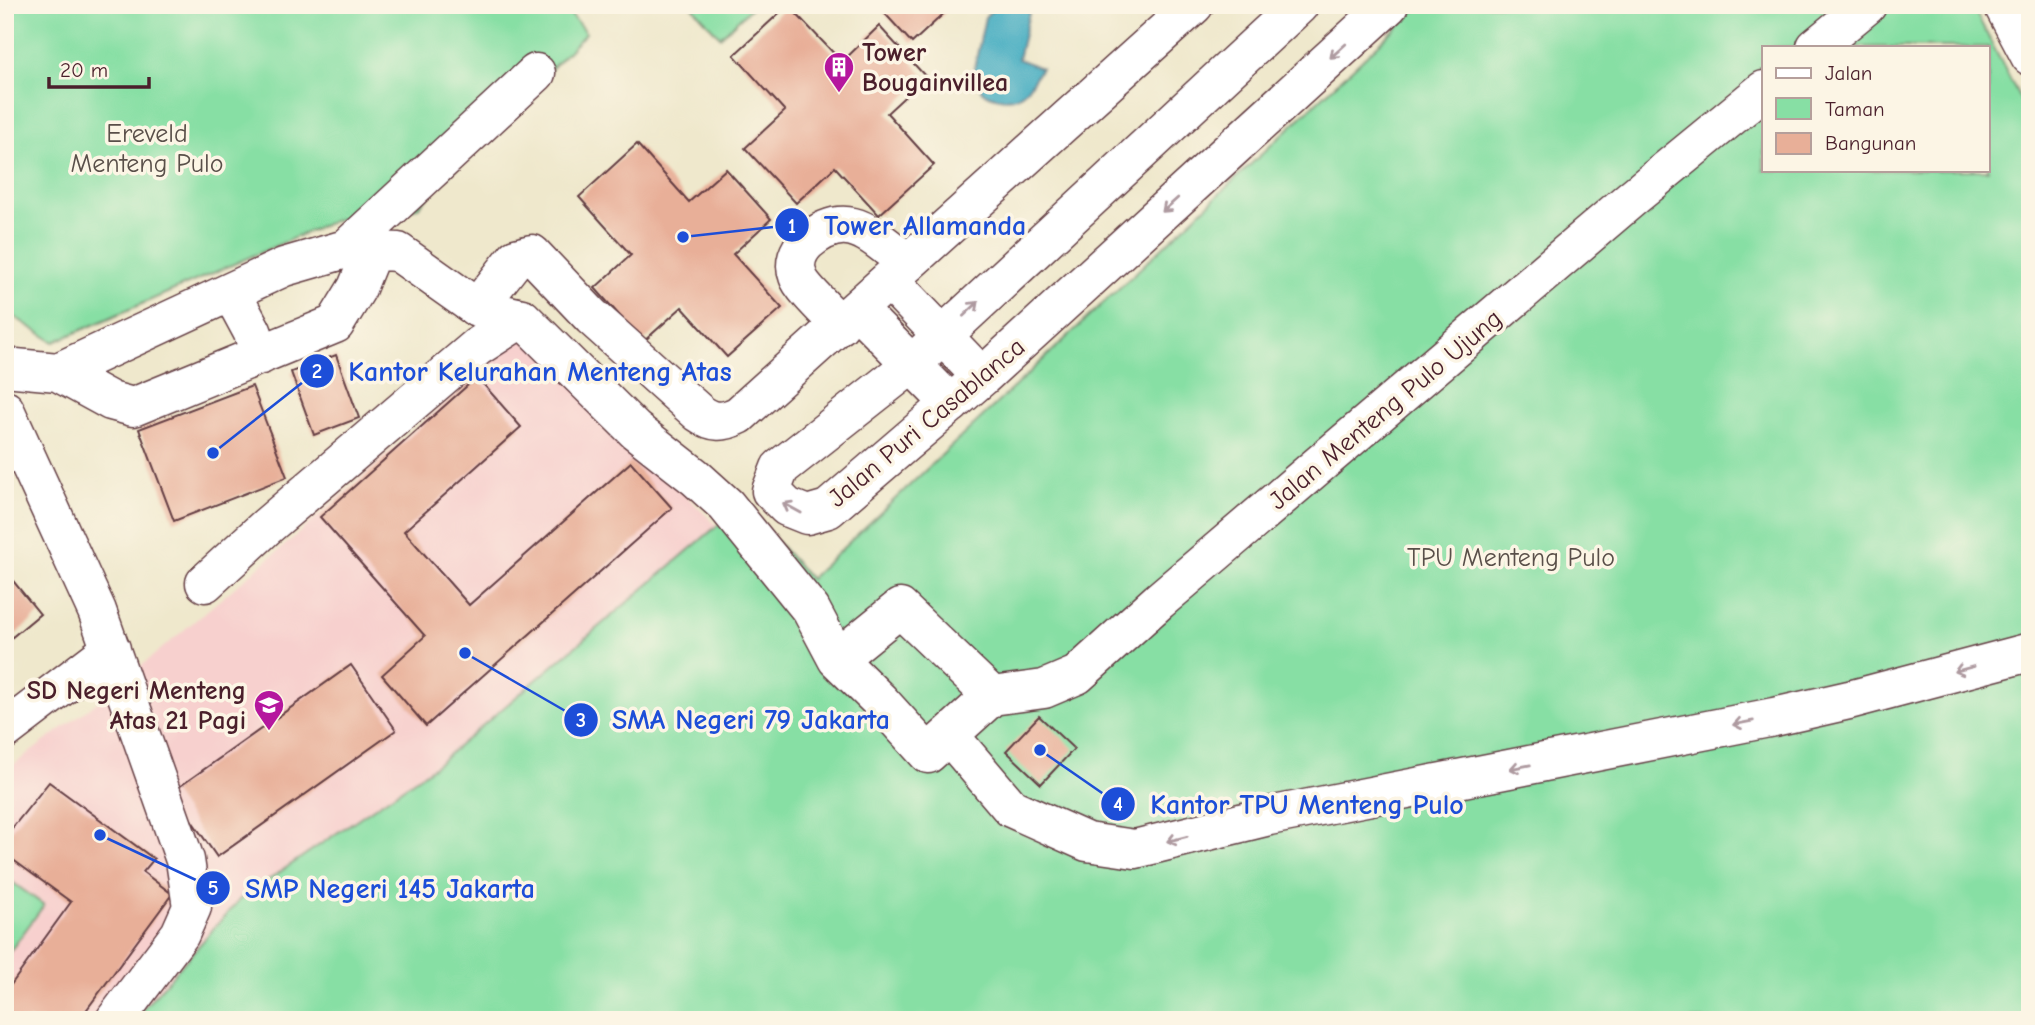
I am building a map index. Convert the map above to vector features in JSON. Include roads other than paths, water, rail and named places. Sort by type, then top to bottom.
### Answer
[{"type":"street","points":[[477,308],[516,258],[532,254],[592,317],[699,413],[710,421],[726,422],[739,415],[1194,5]]},
{"type":"street","name":"Jalan Puri Casablanca","points":[[1299,5],[912,364],[780,468],[771,491],[787,507],[807,515],[828,509],[982,377],[1389,5]]},
{"type":"street","points":[[1817,46],[1867,5]]},
{"type":"street","points":[[2003,5],[2030,56]]},
{"type":"street","points":[[5,367],[58,372],[111,401],[133,407],[335,324],[357,288],[359,250],[536,73]]},
{"type":"street","name":"Jalan Menteng Pulo Ujung","points":[[992,696],[1044,689],[1077,675],[1180,583],[1631,198],[1762,92]]},
{"type":"street","points":[[951,404],[912,364],[798,278],[796,261],[802,247],[822,229],[844,223],[862,229],[899,272],[943,334],[982,377]]},
{"type":"street","points":[[58,372],[284,267],[359,250],[398,252],[477,308],[522,318],[635,430],[695,477],[732,513],[811,610],[837,659],[928,754],[992,696],[900,608],[837,659]]},
{"type":"street","points":[[230,292],[252,331],[261,355]]},
{"type":"street","points":[[205,583],[477,348],[522,318]]},
{"type":"street","points":[[5,410],[106,635],[185,860],[192,907],[180,934],[115,1020]]},
{"type":"street","points":[[5,730],[106,635]]},
{"type":"street","points":[[949,735],[1011,808],[1087,842],[1135,849],[1269,816],[1774,717],[2030,652]]},
{"type":"water","points":[[997,5],[1031,5],[1018,59],[1041,68],[1024,92],[1011,99],[982,92],[974,70],[985,17]]},
{"type":"place","name":"Tower Bougainvillea","points":[[839,94]]},
{"type":"place","name":"Tower Allamanda","points":[[683,237]]},
{"type":"place","name":"Kantor Kelurahan Menteng Atas","points":[[213,453]]},
{"type":"place","name":"SMA Negeri 79 Jakarta","points":[[465,653]]},
{"type":"place","name":"SD Negeri Menteng Atas 21 Pagi","points":[[269,732]]},
{"type":"place","name":"Kantor TPU Menteng Pulo","points":[[1040,750]]},
{"type":"place","name":"SMP Negeri 145 Jakarta","points":[[100,835]]},
{"type":"park label","name":"Ereveld Menteng Pulo","points":[[147,148]]},
{"type":"park label","name":"TPU Menteng Pulo","points":[[1511,557]]}]
